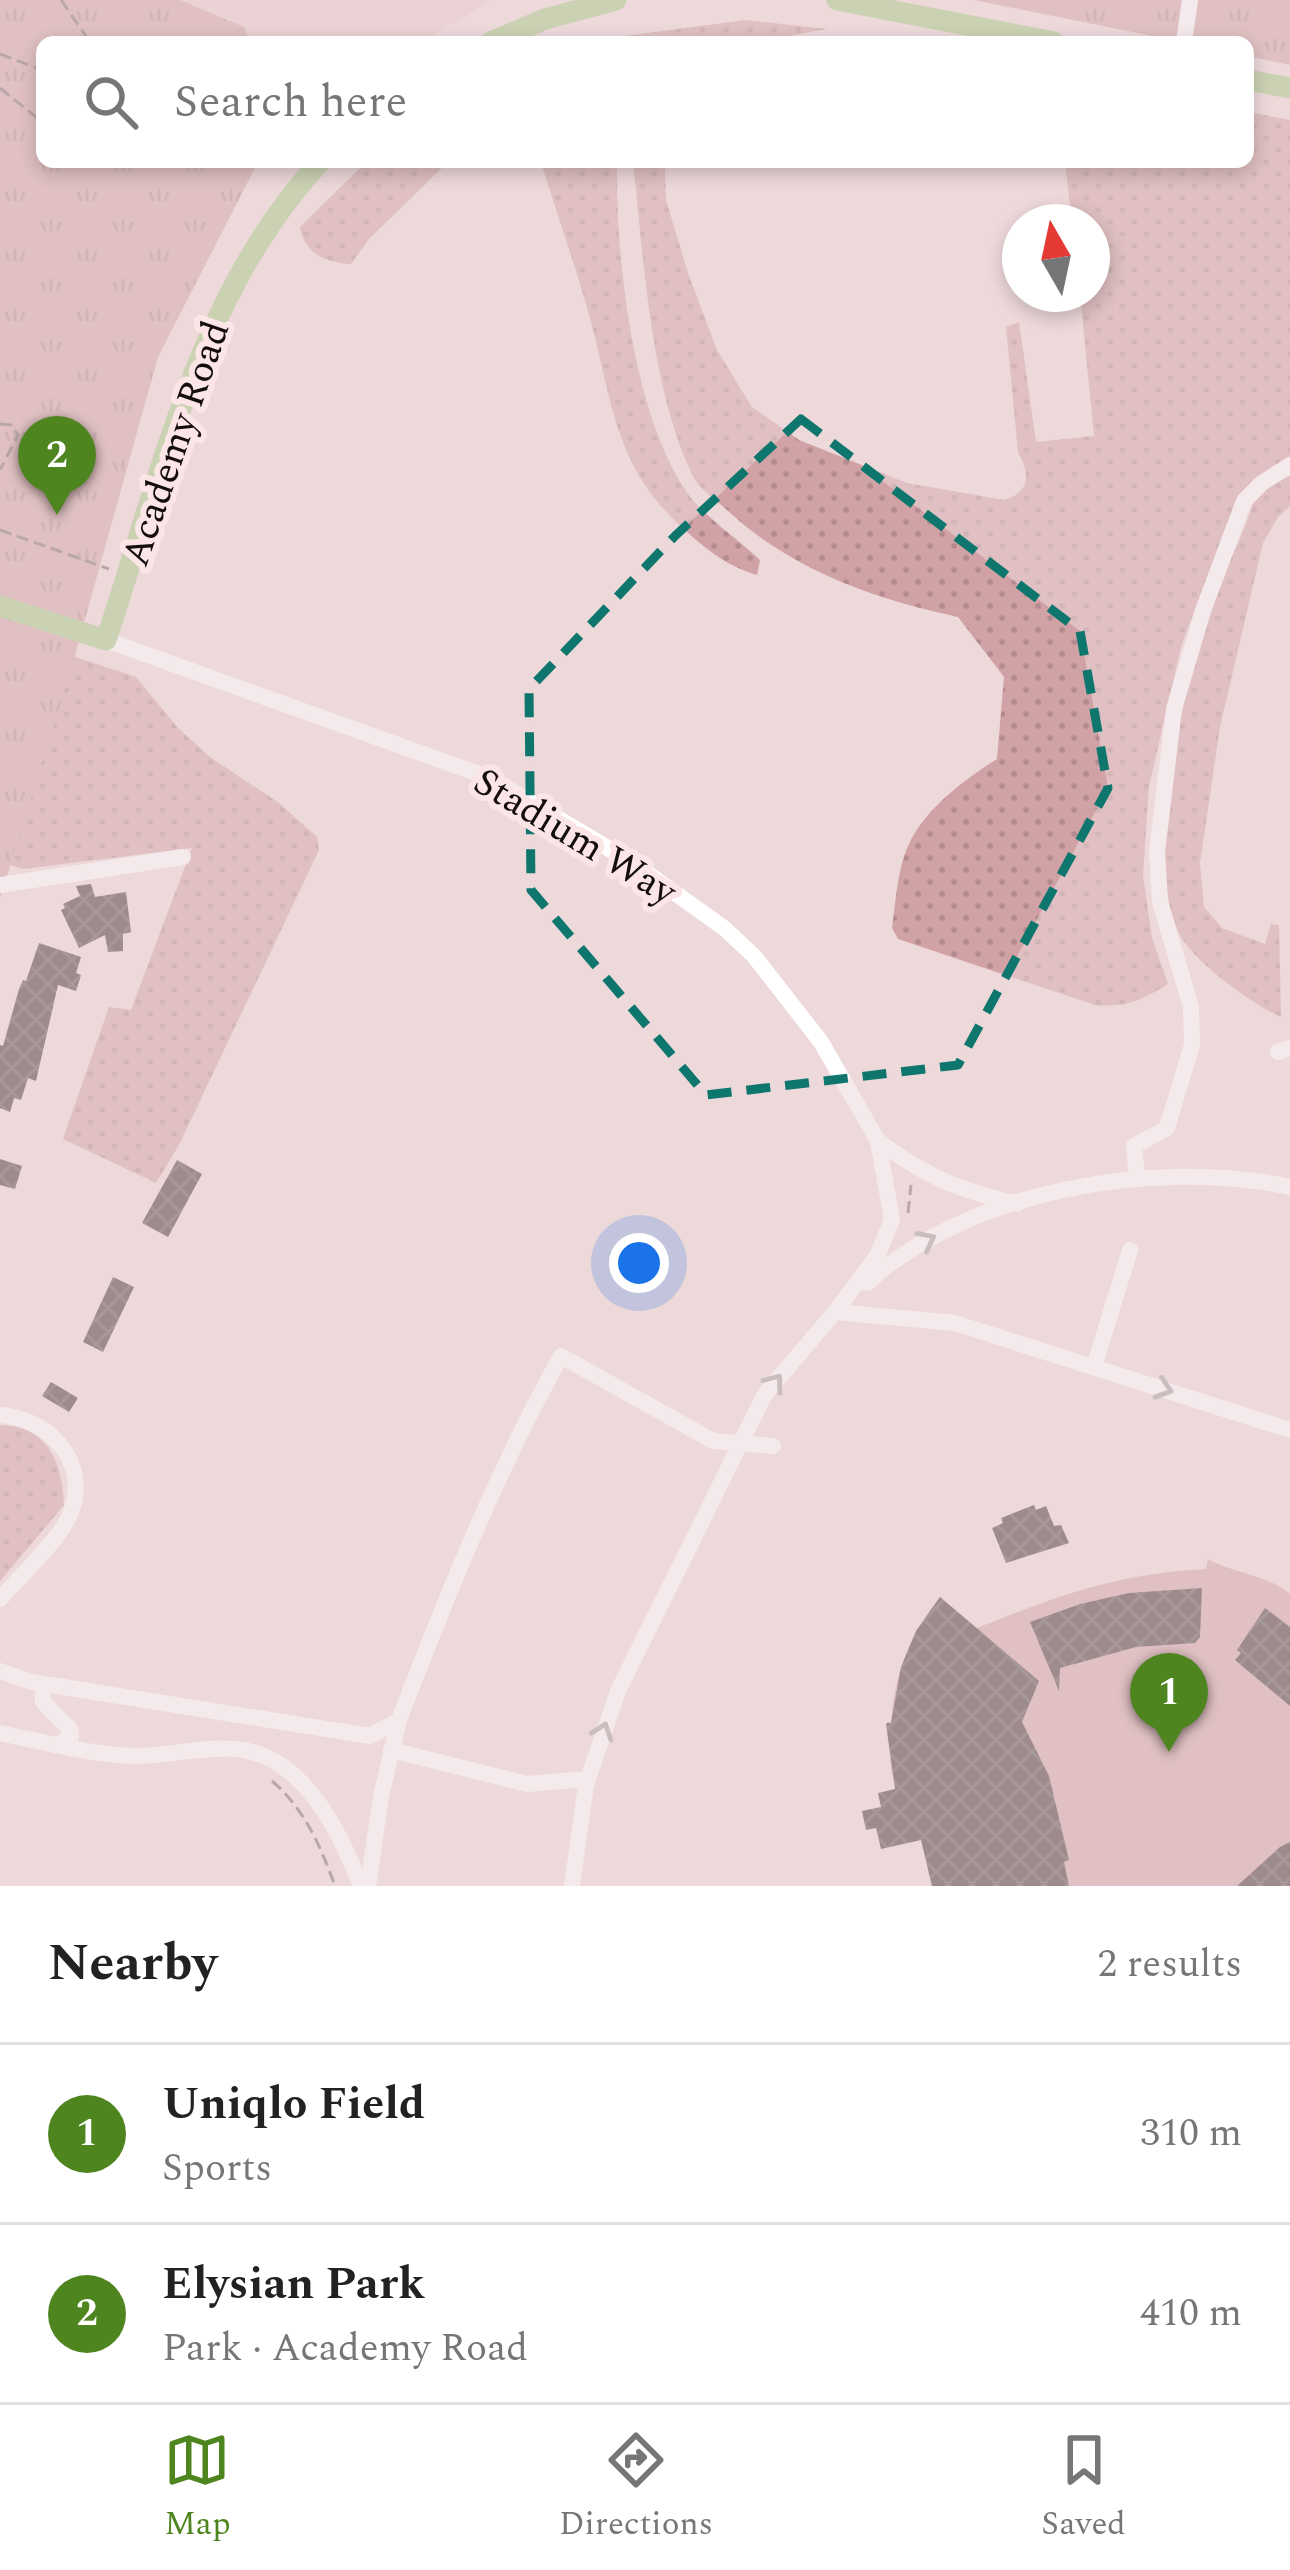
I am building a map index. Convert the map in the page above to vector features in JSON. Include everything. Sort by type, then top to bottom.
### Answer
[{"type":"main road","points":[[506,36],[616,0]]},
{"type":"main road","points":[[837,0],[1023,36]]},
{"type":"main road","points":[[1254,81],[1290,88]]},
{"type":"main road","name":"Academy Road","points":[[106,640],[210,333],[284,203],[315,168]]},
{"type":"main road","points":[[0,605],[106,640]]},
{"type":"street","points":[[1185,36],[1190,0]]},
{"type":"street","points":[[1137,1178],[1134,1145],[1167,1128],[1192,1045],[1191,1007],[1166,932],[1158,868],[1160,812],[1174,709],[1203,611],[1244,501],[1262,482],[1290,465]]},
{"type":"street","name":"Stadium Way","points":[[106,640],[490,778],[634,863],[724,928],[754,956],[821,1042],[878,1141],[892,1220],[877,1256],[835,1312]]},
{"type":"street","points":[[0,884],[183,856]]},
{"type":"street","name":"Stadium Way","points":[[878,1141],[929,1177],[959,1190],[1018,1204]]},
{"type":"street","points":[[572,1886],[588,1779],[617,1690],[765,1394],[835,1312],[898,1255],[958,1224],[1018,1204],[1137,1178],[1168,1176],[1290,1187]]},
{"type":"street","points":[[1094,1367],[1130,1250]]},
{"type":"street","points":[[835,1312],[955,1323],[1290,1430]]},
{"type":"street","points":[[365,1886],[400,1720],[470,1538],[561,1356],[713,1441],[773,1446]]},
{"type":"street","points":[[0,1415],[45,1427],[68,1458],[74,1497],[61,1528],[0,1599]]},
{"type":"street","points":[[0,1671],[44,1684],[350,1735],[370,1736],[400,1720]]},
{"type":"street","points":[[44,1684],[43,1702],[70,1730],[71,1736],[57,1745]]},
{"type":"street","points":[[0,1733],[131,1756],[233,1749],[253,1752],[295,1777],[321,1806],[365,1886]]},
{"type":"street","points":[[391,1750],[527,1784],[588,1779]]},
{"type":"path","points":[[61,0],[86,36]]},
{"type":"path","points":[[0,54],[36,68]]},
{"type":"path","points":[[0,88],[36,117]]},
{"type":"path","points":[[0,424],[11,425],[18,435],[0,470]]},
{"type":"path","points":[[0,530],[128,575]]},
{"type":"path","points":[[906,1229],[911,1185]]},
{"type":"path","points":[[262,1772],[306,1821],[335,1886]]},
{"type":"highlighted area","points":[[801,419],[1080,631],[1108,788],[958,1065],[706,1095],[531,890],[529,689],[675,536]]},
{"type":"shaded area","points":[[180,0],[493,0],[432,36],[241,36]]},
{"type":"green space","points":[[0,0],[180,0],[244,27],[248,36],[36,36],[36,168],[255,168],[158,357],[70,673],[0,898]]},
{"type":"green space","points":[[974,0],[1290,0],[1290,65],[1254,57],[1254,36],[1152,36]]},
{"type":"green space","points":[[746,20],[827,29],[789,36],[625,36]]},
{"type":"green space","points":[[1254,113],[1290,120],[1290,459],[1253,480],[1226,526],[1181,647],[1149,786],[1143,876],[1152,938],[1168,984],[1116,1005],[1095,1005],[898,939],[892,928],[905,854],[935,807],[997,759],[1004,677],[958,617],[865,591],[806,565],[752,531],[697,482],[679,443],[658,365],[634,168],[665,168],[666,200],[717,350],[752,407],[799,440],[907,483],[1004,500],[1013,497],[1026,475],[1018,452],[1006,327],[1019,322],[1036,442],[1094,436],[1082,312],[1110,312],[1110,204],[1070,204],[1066,168],[1254,168]]},
{"type":"green space","points":[[360,168],[442,168],[369,239],[351,264],[325,259],[311,250],[300,227]]},
{"type":"green space","points":[[543,168],[617,168],[624,287],[652,419],[686,491],[760,560],[757,575],[719,558],[687,532],[643,482],[619,430],[583,292]]},
{"type":"green space","points":[[1290,476],[1290,506],[1263,543],[1220,727],[1200,863],[1204,907],[1222,928],[1265,944],[1271,924],[1279,925],[1281,1017],[1226,982],[1181,937],[1169,904],[1165,822],[1178,730],[1209,612],[1256,492]]},
{"type":"green space","points":[[0,632],[136,677],[178,728],[210,757],[279,803],[317,837],[319,850],[179,1145],[156,1183],[63,1139],[109,1007],[131,1010],[192,848],[23,869],[1,862]]},
{"type":"green space","points":[[0,1425],[30,1432],[49,1449],[60,1474],[64,1505],[0,1581]]},
{"type":"green space","points":[[1208,1559],[1290,1594],[1290,1886],[932,1886],[907,1773],[892,1775],[886,1723],[891,1722],[905,1656],[940,1597],[977,1628],[1088,1588],[1206,1569]]},
{"type":"building","points":[[91,884],[95,897],[126,892],[131,932],[123,934],[123,951],[108,952],[105,935],[79,948],[61,910],[63,904],[80,896],[76,886]]},
{"type":"building","points":[[39,943],[81,957],[76,973],[81,975],[76,991],[58,985],[36,1081],[28,1078],[21,1100],[14,1098],[10,1112],[0,1108],[0,1045]]},
{"type":"building","points":[[0,1159],[22,1166],[15,1189],[0,1185]]},
{"type":"building","points":[[177,1160],[202,1174],[168,1237],[142,1223]]},
{"type":"building","points":[[113,1277],[134,1287],[103,1352],[83,1342]]},
{"type":"building","points":[[51,1382],[78,1398],[69,1412],[42,1396]]},
{"type":"building","points":[[1034,1505],[1036,1510],[1046,1506],[1054,1526],[1061,1525],[1069,1543],[1006,1563],[992,1528],[1003,1523],[1001,1518]]},
{"type":"building","points":[[1202,1588],[1200,1637],[1195,1643],[1136,1647],[1060,1668],[1059,1691],[1030,1622],[1129,1593]]},
{"type":"building","points":[[940,1597],[1039,1681],[1022,1722],[1049,1776],[1069,1860],[1064,1862],[1069,1886],[932,1886],[921,1840],[881,1849],[876,1828],[866,1830],[862,1811],[881,1807],[878,1793],[895,1789],[886,1723],[891,1723],[901,1667],[916,1631]]},
{"type":"building","points":[[1265,1608],[1290,1627],[1290,1706],[1235,1660]]},
{"type":"building","points":[[1290,1842],[1290,1886],[1237,1886],[1280,1847]]},
{"type":"place","name":"Elysian Park","points":[[57,515]]},
{"type":"place","name":"Uniqlo Field","points":[[1169,1752]]}]
